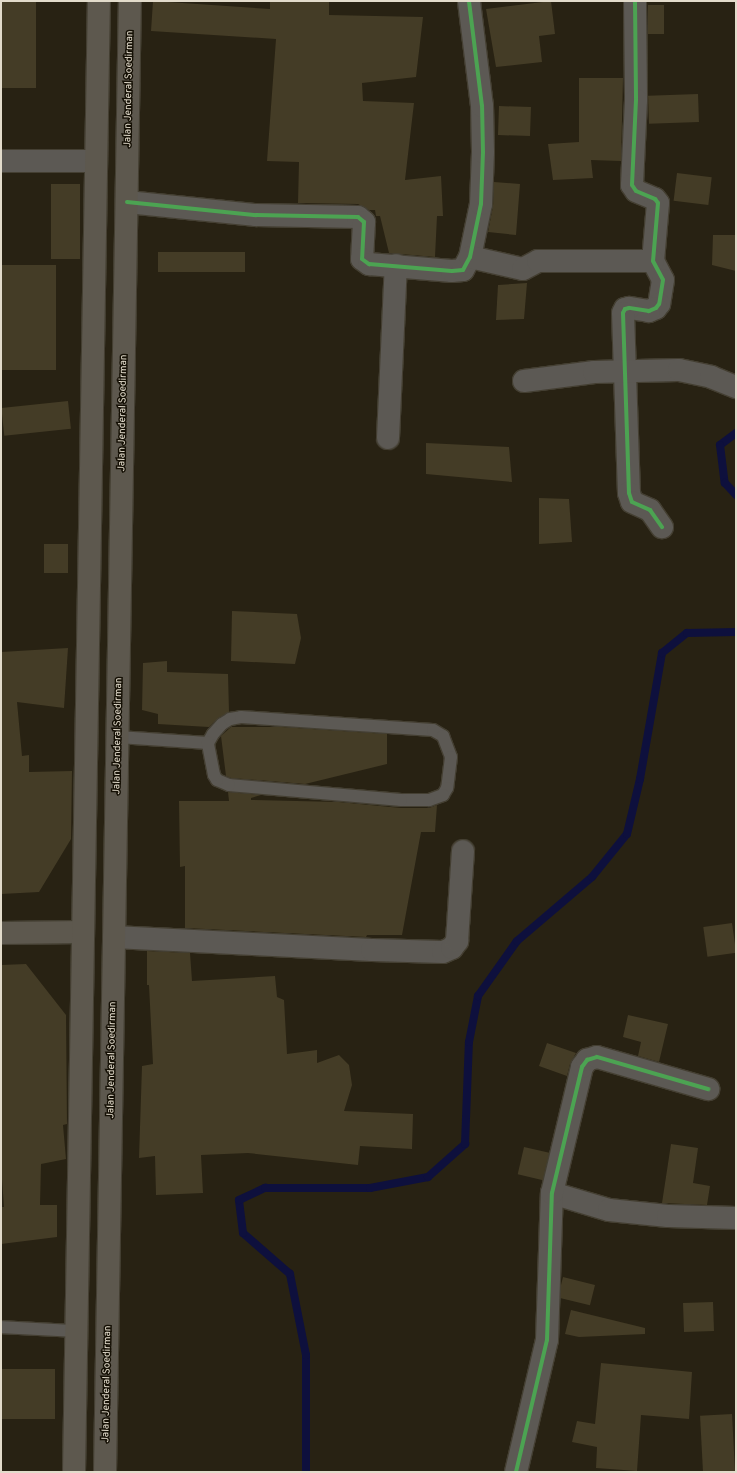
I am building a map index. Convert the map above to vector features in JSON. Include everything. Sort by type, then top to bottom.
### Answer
[{"type":"main road","points":[[74,1472],[99,1]]},
{"type":"main road","name":"Jalan Jenderal Soedirman","points":[[105,1472],[130,1]]},
{"type":"main road","points":[[1,933],[83,932]]},
{"type":"street","points":[[127,202],[256,215],[358,217],[364,222],[362,259],[369,264],[458,271],[463,270],[470,257],[481,204],[483,152],[482,106],[469,1]]},
{"type":"street","points":[[635,1],[636,100],[632,184],[636,191],[655,199],[658,204],[653,261],[663,280],[658,304],[653,310],[629,308],[625,309],[623,313],[630,499],[632,502],[650,510],[662,527]]},
{"type":"street","points":[[1,161],[96,160]]},
{"type":"street","points":[[470,257],[523,269],[529,267],[534,262],[545,261],[653,261]]},
{"type":"street","points":[[388,438],[396,265]]},
{"type":"street","points":[[524,381],[594,372],[679,370],[711,377],[736,387]]},
{"type":"street","points":[[114,937],[341,949],[443,952],[452,948],[457,941],[463,851]]},
{"type":"street","points":[[516,1472],[547,1340],[552,1194],[578,1078],[582,1067],[587,1060],[597,1056],[708,1089]]},
{"type":"street","points":[[552,1194],[609,1210],[668,1216],[736,1218]]},
{"type":"lane","points":[[241,717],[432,730],[443,736],[451,757],[447,788],[443,795],[429,800],[401,800],[223,783],[214,775],[208,743],[213,734],[222,724],[230,719],[241,717]]},
{"type":"lane","points":[[118,737],[208,743]]},
{"type":"lane","points":[[1,1327],[76,1331]]},
{"type":"building","points":[[1,1],[36,1],[36,88],[1,88]]},
{"type":"building","points":[[153,1],[270,9],[270,1],[329,1],[329,15],[423,17],[416,77],[362,83],[363,101],[414,103],[405,180],[441,176],[443,216],[437,216],[435,257],[389,253],[380,216],[376,216],[375,210],[369,210],[358,204],[298,203],[299,162],[267,161],[276,39],[151,31]]},
{"type":"building","points":[[551,1],[555,34],[539,36],[542,62],[496,67],[486,9]]},
{"type":"building","points":[[648,5],[664,5],[664,34],[648,34]]},
{"type":"building","points":[[579,78],[623,78],[621,161],[591,160],[593,178],[553,180],[548,144],[579,142]]},
{"type":"building","points":[[698,94],[699,122],[649,124],[648,96]]},
{"type":"building","points":[[499,106],[531,107],[530,136],[498,135]]},
{"type":"building","points":[[677,173],[712,177],[708,205],[674,201]]},
{"type":"building","points":[[494,182],[520,184],[516,235],[488,232],[493,206]]},
{"type":"building","points":[[51,184],[80,184],[80,259],[51,259]]},
{"type":"building","points":[[713,235],[736,235],[736,271],[712,265]]},
{"type":"building","points":[[158,252],[245,252],[245,272],[158,272]]},
{"type":"building","points":[[1,265],[56,265],[56,370],[1,370]]},
{"type":"building","points":[[527,283],[524,319],[496,320],[498,285]]},
{"type":"building","points":[[68,401],[71,429],[4,436],[1,408]]},
{"type":"building","points":[[426,443],[509,447],[512,482],[426,474]]},
{"type":"building","points":[[539,498],[569,499],[572,542],[539,544]]},
{"type":"building","points":[[44,544],[68,544],[68,573],[44,573]]},
{"type":"building","points":[[232,611],[297,614],[301,638],[295,664],[231,661]]},
{"type":"building","points":[[68,648],[64,708],[17,702],[22,756],[29,755],[29,772],[72,771],[71,839],[39,892],[1,894],[1,652]]},
{"type":"building","points":[[167,661],[167,672],[228,674],[229,712],[218,718],[209,727],[158,724],[158,714],[142,710],[143,663]]},
{"type":"building","points":[[231,727],[282,727],[387,734],[387,764],[305,784],[231,778],[226,776],[221,736]]},
{"type":"building","points":[[228,792],[261,795],[251,798],[251,800],[339,802],[401,808],[429,808],[437,805],[435,832],[421,832],[402,935],[367,935],[366,937],[185,928],[185,866],[180,867],[179,801],[229,801]]},
{"type":"building","points":[[732,923],[736,953],[707,957],[703,927]]},
{"type":"building","points":[[147,951],[190,953],[192,981],[275,976],[277,997],[284,1000],[287,1054],[317,1050],[317,1063],[339,1055],[349,1065],[352,1085],[344,1111],[413,1114],[412,1149],[360,1146],[358,1165],[248,1153],[201,1155],[203,1193],[156,1195],[155,1156],[139,1158],[142,1066],[153,1064],[149,985],[147,985]]},
{"type":"building","points":[[26,964],[66,1015],[67,1124],[63,1125],[66,1159],[41,1164],[40,1205],[57,1205],[57,1237],[1,1244],[1,1207],[4,1207],[1,1165],[1,965]]},
{"type":"building","points":[[628,1015],[668,1024],[659,1062],[638,1056],[641,1042],[623,1037]]},
{"type":"building","points":[[547,1043],[576,1053],[570,1064],[567,1076],[539,1066]]},
{"type":"building","points":[[671,1144],[698,1148],[693,1183],[710,1186],[707,1205],[662,1203]]},
{"type":"building","points":[[524,1147],[549,1153],[543,1180],[518,1174]]},
{"type":"building","points":[[563,1277],[595,1285],[590,1305],[558,1297]]},
{"type":"building","points":[[713,1302],[714,1331],[684,1332],[683,1303]]},
{"type":"building","points":[[571,1310],[645,1328],[645,1334],[579,1337],[565,1334]]},
{"type":"building","points":[[601,1363],[692,1372],[689,1419],[641,1415],[637,1471],[596,1468],[597,1447],[572,1442],[577,1421],[595,1424]]},
{"type":"building","points":[[1,1369],[55,1369],[55,1419],[1,1419]]},
{"type":"building","points":[[732,1414],[735,1472],[703,1472],[700,1416]]},
{"type":"waterway","points":[[736,433],[720,445],[725,483],[736,495]]},
{"type":"waterway","points":[[306,1472],[306,1355],[290,1274],[243,1233],[239,1200],[265,1188],[370,1188],[428,1177],[465,1144],[469,1042],[478,996],[517,941],[592,877],[627,834],[640,779],[662,653],[687,633],[736,632]]},
{"type":"cycle path","points":[[127,202],[256,215],[358,217],[364,222],[362,259],[369,264],[452,271],[463,270],[470,257],[481,204],[483,152],[482,106],[469,1]]},
{"type":"cycle path","points":[[635,1],[636,100],[632,185],[636,191],[655,199],[658,203],[653,261],[663,280],[659,304],[656,308],[649,311],[629,308],[625,309],[623,313],[629,493],[632,502],[650,510],[662,527]]},
{"type":"cycle path","points":[[516,1472],[547,1340],[552,1193],[582,1067],[587,1060],[597,1057],[708,1089]]}]
